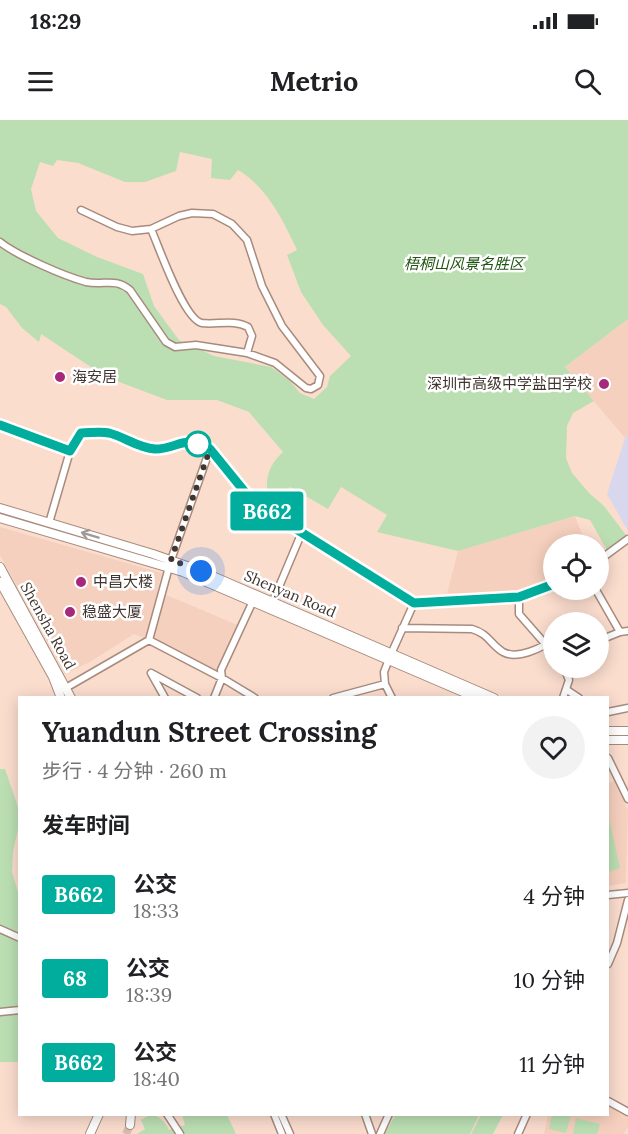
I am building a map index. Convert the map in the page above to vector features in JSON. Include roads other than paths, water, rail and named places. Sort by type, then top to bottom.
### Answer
[{"type":"main road","name":"Shenyan Road","points":[[0,508],[170,563],[489,696]]},
{"type":"main road","name":"Shenyan Road","points":[[2,519],[170,563],[253,600],[272,604]]},
{"type":"main road","name":"Shensha Road","points":[[0,567],[62,693]]},
{"type":"main road","name":"Shensha Road","points":[[0,582],[62,693]]},
{"type":"main road","name":"Shenyan Road","points":[[390,655],[473,696]]},
{"type":"main road","points":[[609,732],[625,731]]},
{"type":"main road","points":[[609,739],[625,731]]},
{"type":"main road","points":[[609,740],[627,740]]},
{"type":"main road","points":[[609,747],[627,740]]},
{"type":"main road","points":[[90,1134],[98,1116]]},
{"type":"main road","points":[[130,1125],[131,1116]]},
{"type":"street","points":[[0,242],[28,258],[77,279],[90,283],[117,282],[123,284],[130,290],[166,342],[175,347],[196,345],[247,353],[275,363],[306,388],[315,388],[321,380],[282,326],[262,286],[247,240],[232,224],[213,214],[192,213],[179,216],[151,229],[125,230],[81,210]]},
{"type":"street","points":[[151,229],[190,315],[198,322],[237,323],[248,327],[252,336],[247,353]]},
{"type":"street","points":[[0,425],[70,451]]},
{"type":"street","points":[[49,523],[70,451],[81,433],[101,432],[147,448],[163,448],[186,442],[210,449],[253,502],[414,603],[519,597],[543,588]]},
{"type":"street","points":[[62,693],[149,640],[170,563],[210,449]]},
{"type":"street","points":[[272,604],[302,532]]},
{"type":"street","points":[[609,553],[628,538]]},
{"type":"street","points":[[519,597],[519,614],[543,642]]},
{"type":"street","points":[[215,696],[222,678],[221,670],[253,600]]},
{"type":"street","points":[[604,600],[624,631],[609,637]]},
{"type":"street","points":[[391,696],[385,684],[384,672],[414,603]]},
{"type":"street","points":[[402,628],[472,629],[488,637],[501,651],[513,655],[543,646]]},
{"type":"street","points":[[149,640],[252,696]]},
{"type":"street","points":[[164,696],[151,673],[193,696]]},
{"type":"street","points":[[564,696],[569,678]]},
{"type":"street","points":[[340,696],[385,684]]},
{"type":"street","points":[[567,690],[576,696]]},
{"type":"street","points":[[609,712],[628,708]]},
{"type":"street","points":[[609,760],[628,799]]},
{"type":"street","points":[[609,895],[628,893]]},
{"type":"street","points":[[609,962],[617,943],[628,900]]},
{"type":"street","points":[[0,928],[18,937]]},
{"type":"street","points":[[0,1012],[18,1010]]},
{"type":"street","points":[[609,1102],[628,1112]]},
{"type":"street","points":[[168,1116],[180,1134]]},
{"type":"street","points":[[275,1116],[282,1134]]},
{"type":"street","points":[[282,1116],[290,1134]]},
{"type":"street","points":[[366,1116],[372,1134]]},
{"type":"street","points":[[380,1134],[388,1116]]},
{"type":"street","points":[[518,1134],[526,1116]]},
{"type":"tunnel","points":[[126,1134],[130,1125]]},
{"type":"place","name":"海安居","points":[[60,377]]},
{"type":"place","name":"深圳市高级中学盐田学校","points":[[604,384]]},
{"type":"place","name":"中昌大楼","points":[[81,582]]},
{"type":"place","name":"稳盛大厦","points":[[70,612]]},
{"type":"park label","name":"梧桐山风景名胜区","points":[[464,264]]}]
